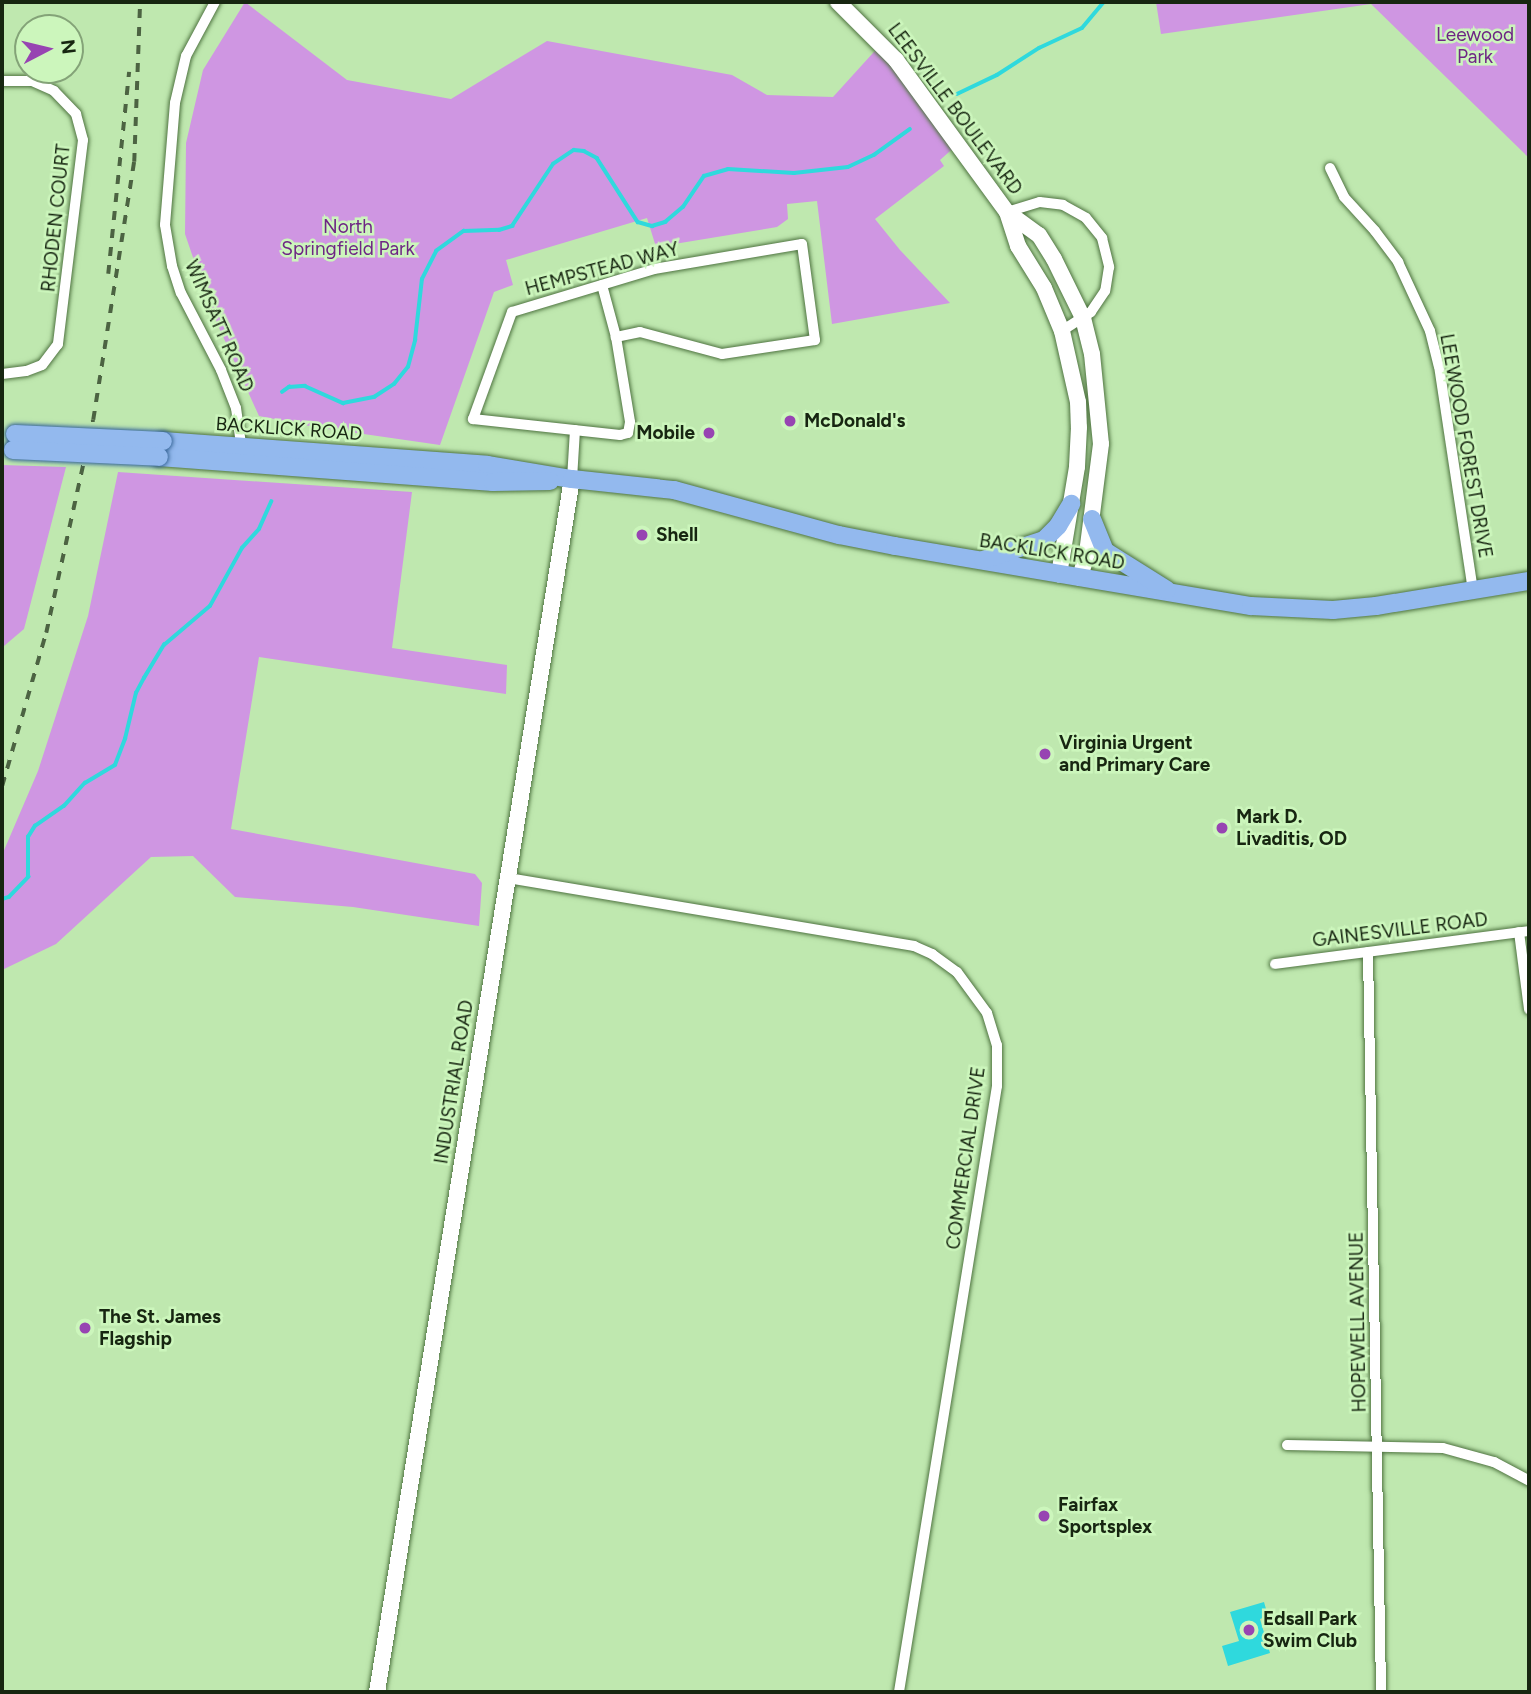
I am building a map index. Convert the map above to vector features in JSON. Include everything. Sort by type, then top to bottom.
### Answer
[{"type":"main road","name":"BACKLICK ROAD","points":[[8,442],[241,454],[493,482],[572,479],[674,490],[839,535],[976,561],[1251,606],[1333,610],[1473,592],[1529,581]]},
{"type":"main road","points":[[976,561],[1044,540],[1058,526],[1071,504]]},
{"type":"main road","points":[[1092,519],[1105,551],[1173,594]]},
{"type":"street","name":"WIMSATT ROAD","points":[[215,2],[186,56],[175,103],[165,225],[172,265],[181,293],[230,392],[240,426],[241,454]]},
{"type":"street","name":"LEESVILLE BOULEVARD","points":[[842,3],[896,60],[1007,212],[1039,235],[1083,318],[1092,354],[1100,416],[1099,472],[1080,578]]},
{"type":"street","name":"RHODEN COURT","points":[[2,81],[32,80],[54,91],[76,114],[83,140],[58,344],[50,359],[42,365],[26,371],[2,374]]},
{"type":"street","name":"LEEWOOD FOREST DRIVE","points":[[1330,168],[1344,197],[1375,230],[1398,262],[1430,331],[1439,366],[1473,592]]},
{"type":"street","points":[[1007,212],[1033,203],[1056,204],[1075,211],[1096,228],[1107,253],[1107,281],[1098,303],[1083,318],[1062,331]]},
{"type":"street","name":"LEESVILLE BOULEVARD","points":[[1007,212],[1018,246],[1044,288],[1062,331],[1076,390],[1079,427],[1071,504],[1059,575]]},
{"type":"street","name":"HEMPSTEAD WAY","points":[[575,430],[473,419],[512,312],[654,269],[802,244],[815,340],[722,354],[640,332],[616,337]]},
{"type":"street","points":[[572,479],[575,430],[628,433],[630,422],[616,337],[602,285]]},
{"type":"street","name":"INDUSTRIAL ROAD","points":[[377,1692],[572,479]]},
{"type":"street","name":"COMMERCIAL DRIVE","points":[[508,878],[914,946],[932,954],[957,972],[987,1013],[997,1045],[997,1086],[899,1692]]},
{"type":"street","points":[[1524,931],[1529,1009]]},
{"type":"street","name":"GAINESVILLE ROAD","points":[[1275,964],[1524,931]]},
{"type":"street","name":"HOPEWELL AVENUE","points":[[1368,952],[1381,1692]]},
{"type":"street","points":[[1287,1445],[1418,1446],[1470,1454],[1529,1481]]},
{"type":"green space","name":"North Springfield Park","points":[[245,2],[347,80],[451,99],[547,41],[732,75],[767,95],[833,97],[882,43],[958,144],[940,160],[944,166],[875,219],[950,303],[832,324],[817,201],[787,204],[788,219],[777,227],[656,247],[647,218],[506,260],[513,285],[494,292],[440,445],[259,416],[211,310],[185,234],[186,143],[203,70]]},
{"type":"green space","name":"Leewood Park","points":[[1156,2],[1529,2],[1529,158],[1371,4],[1161,34]]},
{"type":"green space","points":[[2,465],[66,467],[24,629],[4,646]]},
{"type":"green space","points":[[118,472],[412,492],[392,648],[507,665],[506,694],[259,657],[231,829],[475,874],[482,883],[479,926],[353,907],[235,897],[193,856],[151,857],[56,944],[2,970],[2,855],[38,771],[88,616]]},
{"type":"water","name":"Edsall Park Swim Club","points":[[1264,1602],[1268,1616],[1260,1619],[1270,1653],[1228,1666],[1222,1646],[1239,1641],[1230,1612]]},
{"type":"waterway","points":[[957,94],[997,75],[1039,48],[1082,28],[1104,2]]},
{"type":"waterway","points":[[282,392],[289,387],[305,386],[343,403],[374,397],[394,384],[408,367],[415,340],[422,279],[436,251],[464,231],[499,230],[512,226],[553,164],[574,150],[584,151],[597,158],[638,222],[652,226],[665,222],[683,207],[704,176],[728,169],[794,173],[848,167],[874,155],[910,129]]},
{"type":"waterway","points":[[2,899],[9,897],[28,877],[28,837],[35,826],[64,806],[85,783],[115,765],[125,739],[136,693],[144,678],[164,645],[210,606],[242,548],[259,529],[271,502]]},
{"type":"railway","points":[[2,786],[46,633],[93,420],[134,162],[140,2]]},
{"type":"railway","points":[[108,274],[129,72]]},
{"type":"place","name":"McDonald's","points":[[790,421]]},
{"type":"place","name":"Mobile","points":[[709,433]]},
{"type":"place","name":"Shell","points":[[642,535]]},
{"type":"place","name":"Virginia Urgent and Primary Care","points":[[1045,754]]},
{"type":"place","name":"Mark D. Livaditis, OD","points":[[1222,828]]},
{"type":"place","name":"The St. James Flagship","points":[[85,1328]]},
{"type":"place","name":"Fairfax Sportsplex","points":[[1044,1516]]},
{"type":"place","name":"Edsall Park Swim Club","points":[[1249,1630]]}]
